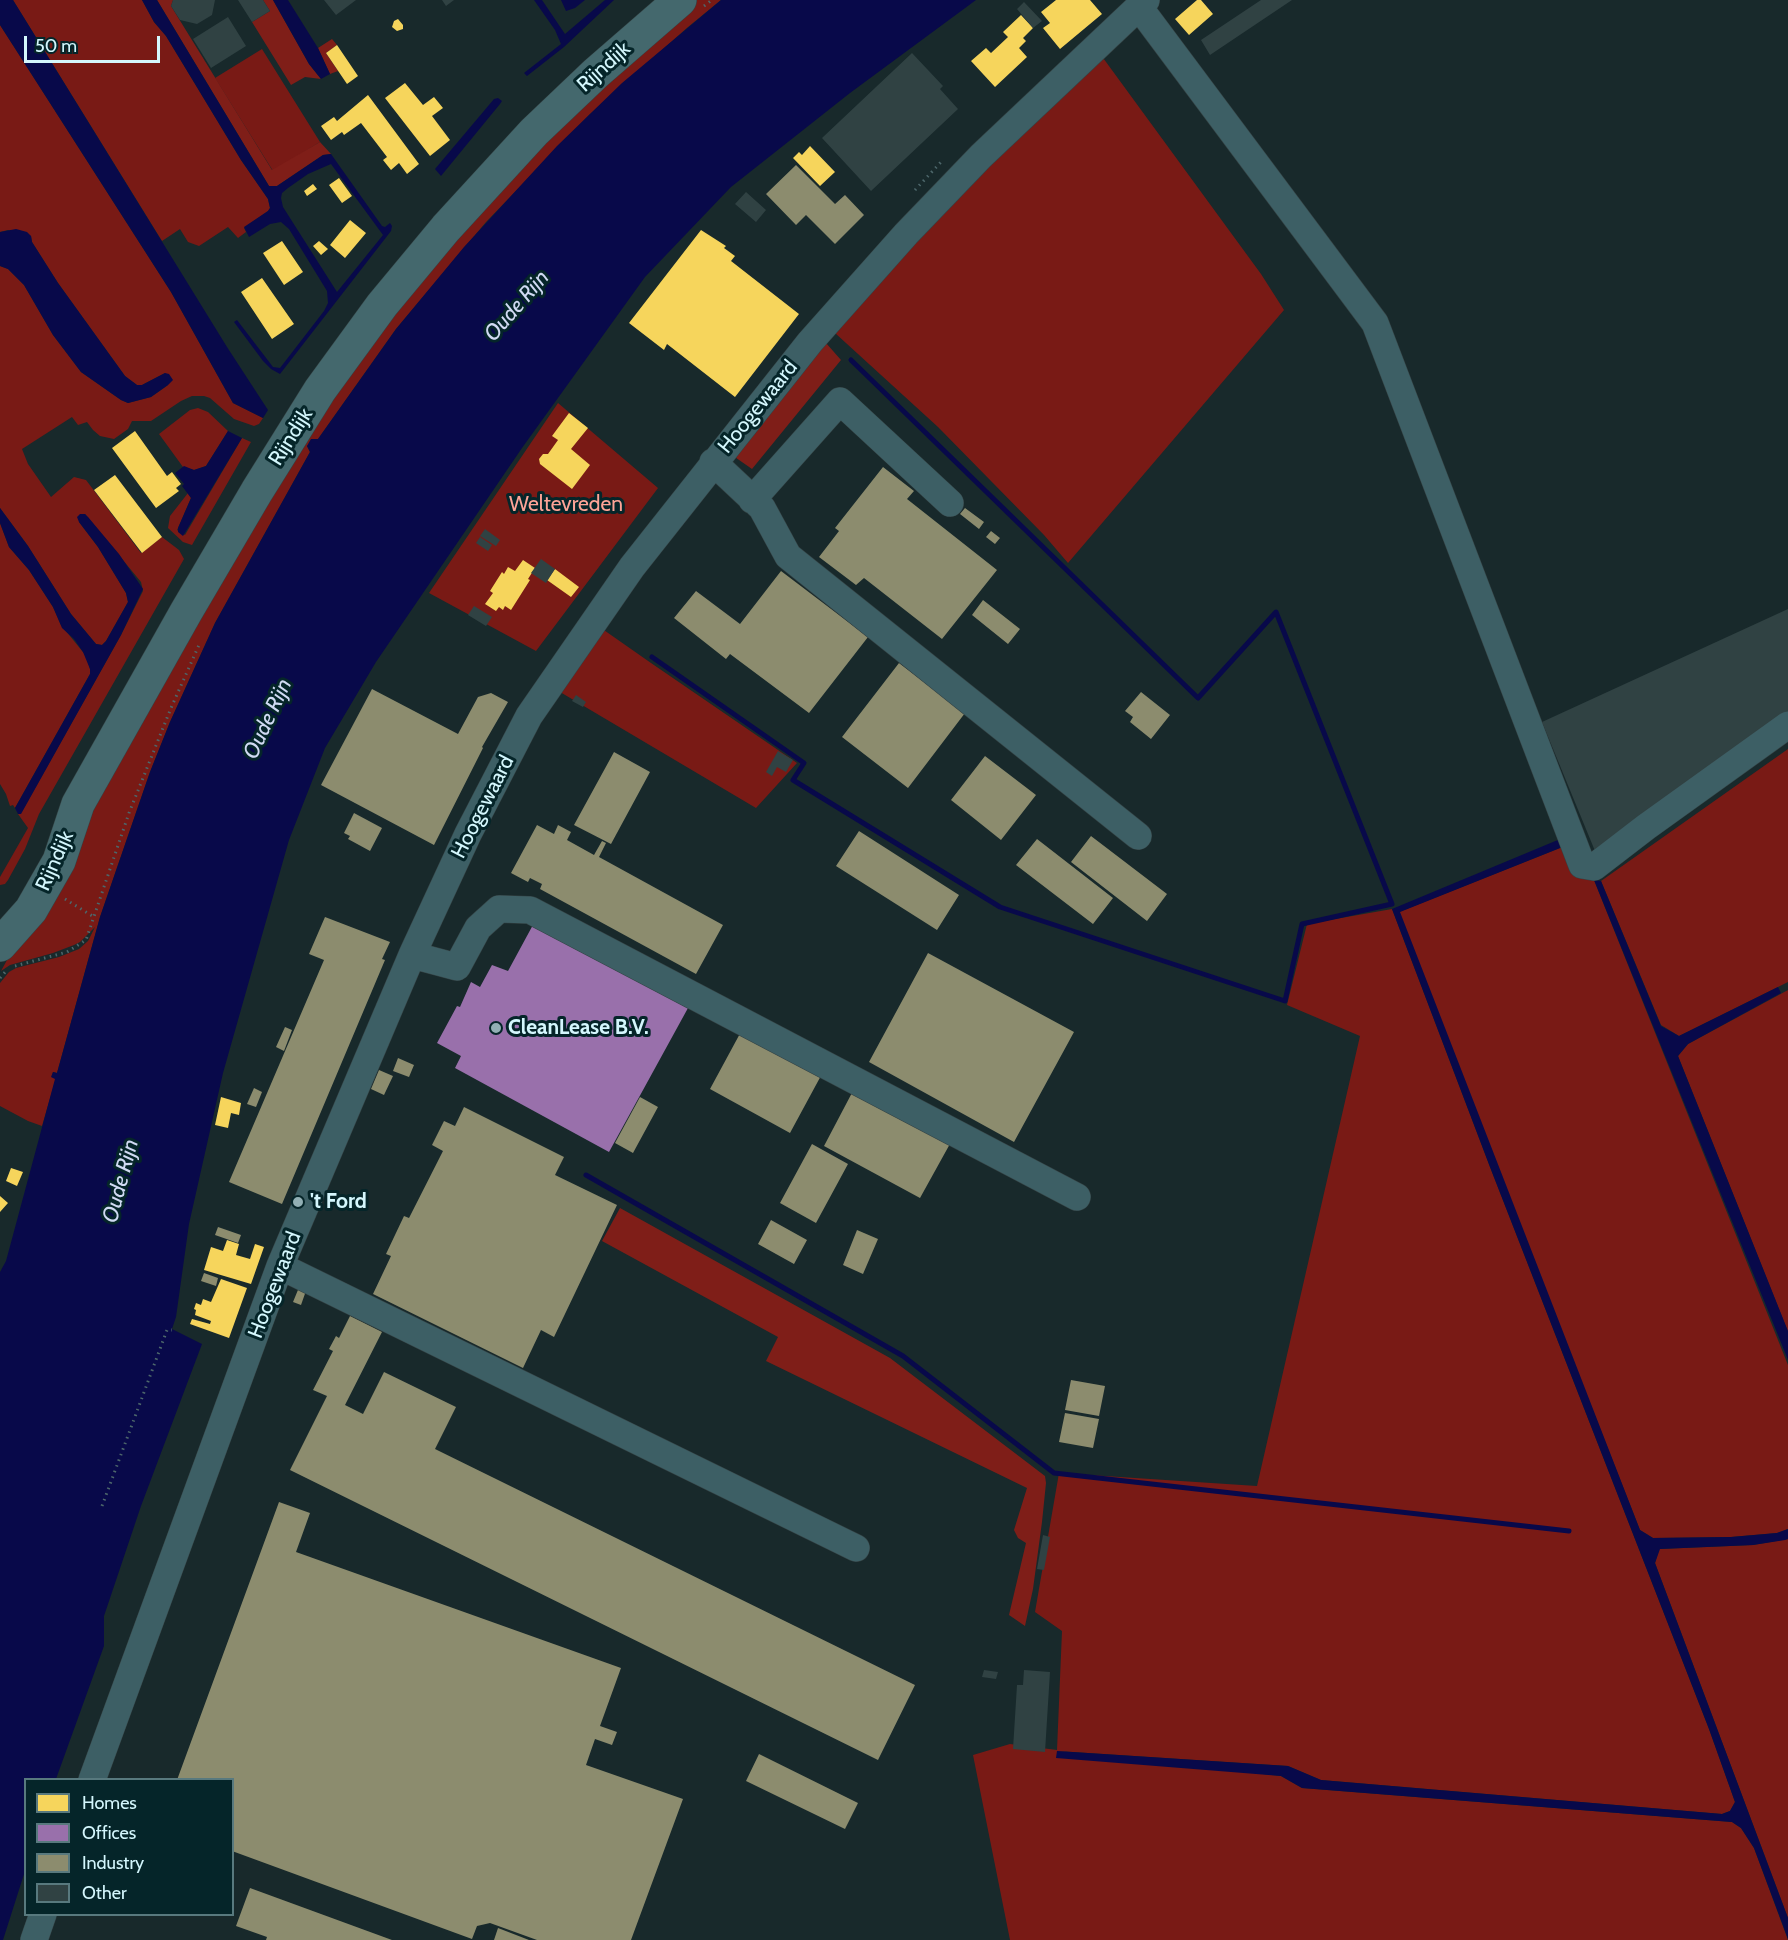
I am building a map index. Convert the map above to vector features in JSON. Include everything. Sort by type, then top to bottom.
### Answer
[{"type":"main road","name":"Rijndijk","points":[[0,945],[32,910],[59,861],[78,804],[257,491],[327,381],[382,305],[534,132],[596,73],[692,3]]},
{"type":"street","name":"Hoogewaard","points":[[92,1778],[280,1266],[412,955],[468,834],[529,716],[632,567],[810,342],[906,234],[981,156],[1142,3]]},
{"type":"street","points":[[1142,3],[1375,323],[1582,865],[1594,867],[1788,725]]},
{"type":"street","points":[[753,500],[840,401],[950,503]]},
{"type":"street","points":[[713,462],[762,508],[788,556],[1138,836]]},
{"type":"street","points":[[412,955],[457,967],[478,928],[500,909],[530,910],[1077,1197]]},
{"type":"street","points":[[280,1266],[856,1548]]},
{"type":"street","points":[[34,1940],[42,1916]]},
{"type":"path","points":[[692,3],[712,0]]},
{"type":"path","points":[[913,192],[948,155]]},
{"type":"path","points":[[0,978],[11,967],[67,952],[86,940],[129,813],[203,636]]},
{"type":"path","points":[[102,1506],[167,1330],[172,1330]]},
{"type":"green space","points":[[13,0],[142,0],[241,160],[268,199],[270,208],[268,211],[244,228],[246,232],[238,238],[228,227],[199,246],[188,242],[180,229],[162,241]]},
{"type":"green space","points":[[693,0],[721,0],[590,114],[486,222],[396,329],[318,439],[307,446],[310,452],[215,623],[150,772],[100,917],[57,1073],[53,1072],[52,1077],[56,1078],[42,1126],[0,1106],[0,983],[9,972],[16,968],[59,957],[79,949],[88,941],[95,927],[74,945],[10,965],[1,971],[101,789],[337,383],[496,184]]},
{"type":"green space","points":[[0,25],[171,292],[233,403],[263,418],[259,424],[254,426],[234,419],[210,398],[192,396],[151,421],[132,421],[128,429],[114,439],[100,436],[87,422],[78,425],[72,417],[22,449],[28,464],[51,497],[74,477],[86,480],[141,553],[162,537],[179,550],[184,559],[39,814],[25,849],[8,880],[5,884],[0,885],[0,877],[28,828],[18,814],[21,813],[121,635],[143,591],[141,582],[85,514],[79,522],[98,547],[126,593],[128,602],[106,641],[102,645],[96,644],[71,614],[28,546],[0,508],[0,266],[8,269],[24,285],[53,335],[81,372],[128,403],[151,397],[168,385],[165,373],[142,385],[137,385],[125,376],[58,283],[32,242],[31,236],[8,230],[0,232]]},
{"type":"green space","points":[[262,49],[320,142],[273,171],[215,78]]},
{"type":"green space","points":[[1098,51],[1261,274],[1284,310],[1068,563],[1044,535],[938,427],[835,333],[887,268]]},
{"type":"green space","name":"Weltevreden","points":[[558,403],[658,488],[536,651],[429,593]]},
{"type":"green space","points":[[198,408],[208,412],[228,431],[206,466],[194,470],[183,467],[159,434],[190,410]]},
{"type":"green space","points":[[242,438],[251,442],[192,545],[183,542],[168,528],[170,516],[188,493],[191,498],[177,530],[185,535]]},
{"type":"green space","points":[[0,523],[9,547],[29,570],[53,607],[61,625],[87,657],[90,669],[90,674],[15,808],[13,805],[10,806],[0,784]]},
{"type":"green space","points":[[601,628],[797,763],[756,808],[555,689]]},
{"type":"green space","points":[[1788,749],[1788,982],[1679,1036],[1661,1025],[1601,881]]},
{"type":"green space","points":[[1565,846],[1582,878],[1594,880],[1788,1365],[1788,1529],[1777,1533],[1731,1537],[1653,1538],[1640,1530],[1399,912]]},
{"type":"green space","points":[[1392,909],[1709,1729],[1735,1802],[1730,1811],[1722,1814],[1321,1780],[1288,1766],[1057,1751],[1281,1776],[1302,1788],[1732,1822],[1741,1828],[1754,1848],[1788,1940],[1010,1940],[973,1755],[1010,1744],[1057,1750],[1062,1631],[1035,1612],[1059,1473],[1257,1486],[1360,1036],[1287,1005],[1307,924]]},
{"type":"green space","points":[[1788,990],[1788,1332],[1678,1056],[1688,1044]]},
{"type":"green space","points":[[1788,1539],[1788,1918],[1655,1563],[1659,1549],[1753,1545]]},
{"type":"shaded area","points":[[157,0],[173,0],[171,6],[272,170],[320,142],[331,154],[323,155],[277,186],[269,186]]},
{"type":"shaded area","points":[[263,0],[273,0],[309,64],[321,79],[305,77],[291,85],[252,22],[270,11]]},
{"type":"shaded area","points":[[332,39],[337,45],[326,53],[338,71],[330,74],[318,48]]},
{"type":"shaded area","points":[[826,343],[841,360],[752,469],[729,453]]},
{"type":"shaded area","points":[[620,1208],[890,1358],[1045,1476],[1042,1522],[1033,1589],[1025,1626],[1009,1615],[1026,1543],[1018,1538],[1014,1530],[1027,1488],[766,1361],[778,1337],[602,1241]]},
{"type":"water","points":[[0,0],[13,0],[268,410],[263,418],[233,403],[171,292],[0,25]]},
{"type":"water","points":[[142,0],[157,0],[269,186],[277,186],[323,155],[331,154],[382,226],[385,227],[390,223],[392,226],[391,231],[280,374],[263,361],[234,322],[237,320],[273,367],[280,368],[324,311],[328,303],[327,291],[289,229],[281,222],[270,224],[249,237],[244,227],[268,211],[270,208],[268,199],[241,160],[166,36],[154,22]],"holes":[[[331,164],[383,235],[337,292],[283,207],[282,193],[308,174]]]},
{"type":"water","points":[[273,0],[288,0],[318,48],[330,74],[321,79],[309,64]]},
{"type":"water","points":[[534,0],[542,0],[565,34],[605,0],[614,0],[564,47],[527,76],[524,73],[561,44],[555,30]]},
{"type":"water","points":[[561,0],[585,0],[575,8],[566,11]]},
{"type":"water","name":"Oude Rijn","points":[[721,0],[976,0],[850,93],[731,187],[645,277],[522,448],[376,662],[325,748],[289,840],[223,1073],[189,1224],[176,1317],[172,1329],[202,1344],[141,1506],[104,1616],[104,1646],[56,1778],[24,1778],[24,1874],[3,1940],[0,1940],[0,1272],[6,1261],[55,1079],[51,1077],[53,1072],[57,1073],[100,917],[150,772],[170,722],[215,623],[310,452],[307,446],[311,439],[318,439],[396,329],[464,247],[557,146],[622,83]]},
{"type":"water","points":[[498,98],[502,101],[500,104],[441,176],[435,169],[494,99]]},
{"type":"water","points":[[16,229],[27,232],[31,236],[32,242],[58,283],[125,376],[137,385],[142,385],[165,373],[169,374],[173,380],[151,397],[128,403],[81,372],[53,335],[24,285],[8,269],[0,266],[0,232]]},
{"type":"water","points":[[228,431],[242,438],[183,536],[178,532],[178,528],[191,498],[175,473],[184,466],[194,470],[206,466]]},
{"type":"water","points":[[0,508],[28,546],[71,614],[96,644],[102,645],[106,641],[128,602],[126,593],[98,547],[79,522],[77,517],[80,514],[88,517],[119,554],[143,589],[121,635],[21,814],[18,814],[15,808],[90,674],[90,669],[83,652],[62,628],[53,607],[29,570],[9,547],[0,523]]},
{"type":"water","points":[[1565,837],[1565,846],[1400,912],[1640,1530],[1653,1538],[1731,1537],[1777,1533],[1788,1529],[1788,1539],[1753,1545],[1660,1549],[1655,1563],[1788,1918],[1788,1939],[1754,1848],[1741,1828],[1732,1822],[1302,1788],[1281,1776],[1056,1758],[1057,1751],[1288,1766],[1321,1780],[1722,1814],[1730,1811],[1735,1802],[1709,1729],[1392,909]]},
{"type":"water","points":[[1594,880],[1601,881],[1661,1026],[1679,1036],[1778,987],[1781,993],[1688,1044],[1678,1056],[1788,1331],[1788,1360]]},
{"type":"building: Homes","points":[[1056,0],[1090,0],[1102,14],[1060,49],[1043,28],[1050,23],[1041,12]]},
{"type":"building: Homes","points":[[1197,0],[1201,0],[1213,14],[1189,35],[1175,19]]},
{"type":"building: Homes","points":[[1021,15],[1033,28],[1023,38],[1026,41],[1019,48],[1027,57],[995,87],[971,61],[986,48],[991,53],[1008,37],[1003,32]]},
{"type":"building: Homes","points":[[398,19],[403,29],[397,31],[392,27],[394,21]]},
{"type":"building: Homes","points":[[337,45],[358,76],[347,84],[326,53]]},
{"type":"building: Homes","points":[[405,83],[423,105],[434,97],[443,108],[432,116],[450,140],[430,156],[385,98]]},
{"type":"building: Homes","points":[[368,95],[419,164],[407,174],[399,163],[391,170],[383,160],[387,157],[361,123],[344,135],[342,132],[331,140],[321,126],[334,117],[337,121]]},
{"type":"building: Homes","points":[[810,146],[835,172],[820,186],[793,158],[799,152],[802,155]]},
{"type":"building: Homes","points":[[339,178],[352,196],[342,203],[329,185]]},
{"type":"building: Homes","points":[[313,184],[317,189],[307,196],[304,191]]},
{"type":"building: Homes","points":[[350,220],[366,233],[345,258],[330,245]]},
{"type":"building: Homes","points":[[701,230],[726,246],[724,248],[735,256],[731,261],[799,314],[735,397],[667,344],[664,350],[629,323]]},
{"type":"building: Homes","points":[[282,241],[303,272],[284,285],[263,253]]},
{"type":"building: Homes","points":[[319,241],[328,249],[321,255],[313,246]]},
{"type":"building: Homes","points":[[262,278],[294,324],[272,339],[241,292]]},
{"type":"building: Homes","points":[[569,413],[588,428],[571,449],[590,465],[572,489],[540,464],[539,459],[543,454],[548,454],[558,440],[552,436]]},
{"type":"building: Homes","points":[[135,431],[167,476],[172,472],[181,484],[176,488],[179,491],[156,508],[112,448]]},
{"type":"building: Homes","points":[[115,475],[162,537],[142,553],[94,490]]},
{"type":"building: Homes","points":[[523,560],[535,568],[511,610],[505,606],[503,610],[499,607],[496,611],[485,604],[493,593],[490,591],[502,572],[504,574],[508,567],[515,571]]},
{"type":"building: Homes","points":[[555,569],[579,587],[571,597],[547,580]]},
{"type":"building: Homes","points":[[221,1097],[241,1103],[239,1115],[231,1113],[228,1128],[215,1125]]},
{"type":"building: Homes","points":[[11,1168],[23,1172],[17,1186],[6,1181]]},
{"type":"building: Homes","points":[[0,1196],[8,1203],[0,1212]]},
{"type":"building: Homes","points":[[227,1240],[239,1244],[236,1255],[250,1259],[255,1244],[264,1247],[251,1284],[204,1270],[211,1247],[223,1251]]},
{"type":"building: Homes","points":[[221,1279],[247,1288],[229,1338],[190,1324],[192,1319],[210,1324],[211,1321],[195,1315],[196,1310],[194,1309],[196,1303],[201,1305],[203,1299],[211,1302]]},
{"type":"building: Offices","points":[[534,923],[688,1008],[609,1152],[455,1068],[461,1056],[437,1043],[457,1006],[460,1007],[471,982],[480,987],[492,965],[508,971]]},
{"type":"building: Industry","points":[[796,165],[835,204],[845,195],[864,215],[835,244],[806,215],[796,225],[766,194]]},
{"type":"building: Industry","points":[[883,467],[914,491],[907,499],[997,570],[942,639],[864,578],[856,585],[819,557],[839,531],[835,528]]},
{"type":"building: Industry","points":[[965,508],[984,522],[979,529],[960,514]]},
{"type":"building: Industry","points":[[991,531],[1000,538],[995,544],[986,537]]},
{"type":"building: Industry","points":[[781,571],[868,637],[809,713],[730,654],[726,659],[674,618],[696,591],[740,624]]},
{"type":"building: Industry","points":[[983,600],[1020,629],[1008,644],[972,615]]},
{"type":"building: Industry","points":[[899,663],[965,713],[908,788],[842,737]]},
{"type":"building: Industry","points":[[372,689],[458,734],[478,697],[491,693],[508,702],[482,747],[434,845],[321,785]]},
{"type":"building: Industry","points":[[1141,692],[1170,715],[1151,739],[1130,722],[1133,717],[1125,711]]},
{"type":"building: Industry","points":[[614,752],[650,772],[611,844],[574,825]]},
{"type":"building: Industry","points":[[985,756],[1036,795],[1001,840],[951,800]]},
{"type":"building: Industry","points":[[354,813],[382,828],[370,851],[348,839],[350,836],[344,833]]},
{"type":"building: Industry","points":[[537,825],[554,834],[558,825],[571,832],[567,840],[594,855],[602,841],[606,843],[599,857],[723,925],[696,974],[540,889],[542,884],[530,878],[528,882],[511,873]]},
{"type":"building: Industry","points":[[859,831],[959,895],[937,930],[836,866]]},
{"type":"building: Industry","points":[[1091,836],[1167,894],[1147,921],[1071,862]]},
{"type":"building: Industry","points":[[1037,839],[1113,898],[1093,924],[1016,865]]},
{"type":"building: Industry","points":[[325,917],[390,942],[382,959],[385,960],[282,1204],[229,1182],[324,960],[309,954]]},
{"type":"building: Industry","points":[[928,953],[1074,1032],[1014,1142],[869,1062]]},
{"type":"building: Industry","points":[[285,1027],[292,1030],[284,1051],[276,1047]]},
{"type":"building: Industry","points":[[743,1028],[823,1072],[790,1133],[710,1089]]},
{"type":"building: Industry","points":[[398,1058],[414,1065],[409,1077],[393,1071]]},
{"type":"building: Industry","points":[[379,1070],[393,1076],[384,1095],[371,1089]]},
{"type":"building: Industry","points":[[254,1088],[262,1092],[256,1107],[247,1104]]},
{"type":"building: Industry","points":[[854,1089],[951,1142],[920,1198],[824,1146]]},
{"type":"building: Industry","points":[[640,1097],[658,1107],[633,1153],[615,1143]]},
{"type":"building: Industry","points":[[464,1107],[564,1157],[555,1175],[617,1205],[554,1337],[541,1330],[523,1368],[373,1294],[391,1256],[386,1254],[404,1216],[409,1218],[443,1151],[432,1145],[444,1121],[455,1126]]},
{"type":"building: Industry","points":[[812,1144],[848,1164],[816,1223],[780,1203]]},
{"type":"building: Industry","points":[[771,1220],[807,1240],[794,1264],[758,1244]]},
{"type":"building: Industry","points":[[218,1227],[241,1235],[238,1243],[215,1235]]},
{"type":"building: Industry","points":[[857,1230],[878,1239],[863,1274],[843,1265]]},
{"type":"building: Industry","points":[[204,1273],[218,1278],[216,1286],[201,1281]]},
{"type":"building: Industry","points":[[300,1285],[307,1288],[301,1305],[293,1302]]},
{"type":"building: Industry","points":[[350,1316],[382,1332],[345,1405],[363,1414],[384,1372],[456,1407],[435,1449],[915,1685],[878,1760],[290,1470],[327,1396],[313,1390],[333,1351],[329,1349],[336,1336],[339,1338]]},
{"type":"building: Industry","points":[[1071,1380],[1105,1386],[1099,1416],[1065,1410]]},
{"type":"building: Industry","points":[[1065,1413],[1099,1419],[1093,1448],[1059,1442]]},
{"type":"building: Industry","points":[[279,1502],[310,1513],[296,1552],[621,1668],[600,1726],[617,1732],[612,1745],[595,1739],[586,1765],[683,1799],[631,1940],[537,1940],[490,1923],[477,1926],[472,1939],[234,1852],[234,1778],[178,1778]]},
{"type":"building: Industry","points":[[759,1754],[858,1803],[845,1829],[746,1781]]},
{"type":"building: Industry","points":[[250,1888],[392,1940],[266,1940],[267,1937],[236,1926]]},
{"type":"building: Industry","points":[[498,1928],[529,1940],[494,1940]]},
{"type":"building: Other","points":[[173,0],[215,0],[212,15],[197,24],[180,20],[171,6]]},
{"type":"building: Other","points":[[238,0],[263,0],[270,11],[252,22]]},
{"type":"building: Other","points":[[324,0],[356,0],[336,15]]},
{"type":"building: Other","points":[[442,0],[454,0],[446,6]]},
{"type":"building: Other","points":[[1261,0],[1292,0],[1210,55],[1201,40]]},
{"type":"building: Other","points":[[1024,2],[1042,21],[1033,28],[1017,9]]},
{"type":"building: Other","points":[[228,17],[246,46],[211,68],[193,39]]},
{"type":"building: Other","points":[[912,53],[943,86],[940,89],[958,109],[871,191],[822,138]]},
{"type":"building: Other","points":[[746,192],[766,210],[756,222],[735,204]]},
{"type":"building: Other","points":[[485,529],[500,540],[496,546],[480,536]]},
{"type":"building: Other","points":[[480,537],[492,545],[488,551],[476,543]]},
{"type":"building: Other","points":[[541,559],[555,569],[546,583],[531,573]]},
{"type":"building: Other","points":[[474,606],[492,617],[486,626],[468,615]]},
{"type":"building: Other","points":[[1788,609],[1788,715],[1595,851],[1542,722]]},
{"type":"building: Other","points":[[576,695],[586,702],[583,707],[572,701]]},
{"type":"building: Other","points":[[778,751],[793,760],[786,772],[777,767],[772,776],[766,772]]},
{"type":"building: Other","points":[[1043,1535],[1050,1537],[1044,1570],[1037,1569]]},
{"type":"building: Other","points":[[984,1670],[998,1672],[996,1679],[982,1677]]},
{"type":"building: Other","points":[[1024,1670],[1050,1672],[1045,1752],[1013,1749],[1017,1685],[1023,1685]]},
{"type":"waterway","points":[[652,657],[804,763],[793,780],[1000,907],[1285,1001],[1302,924],[1392,904],[1276,612],[1198,698],[851,360]]},
{"type":"waterway","points":[[586,1175],[903,1356],[1054,1473],[1569,1531]]},
{"type":"place","name":"CleanLease B.V.","points":[[496,1028]]},
{"type":"place","name":"'t Ford","points":[[298,1202]]}]
